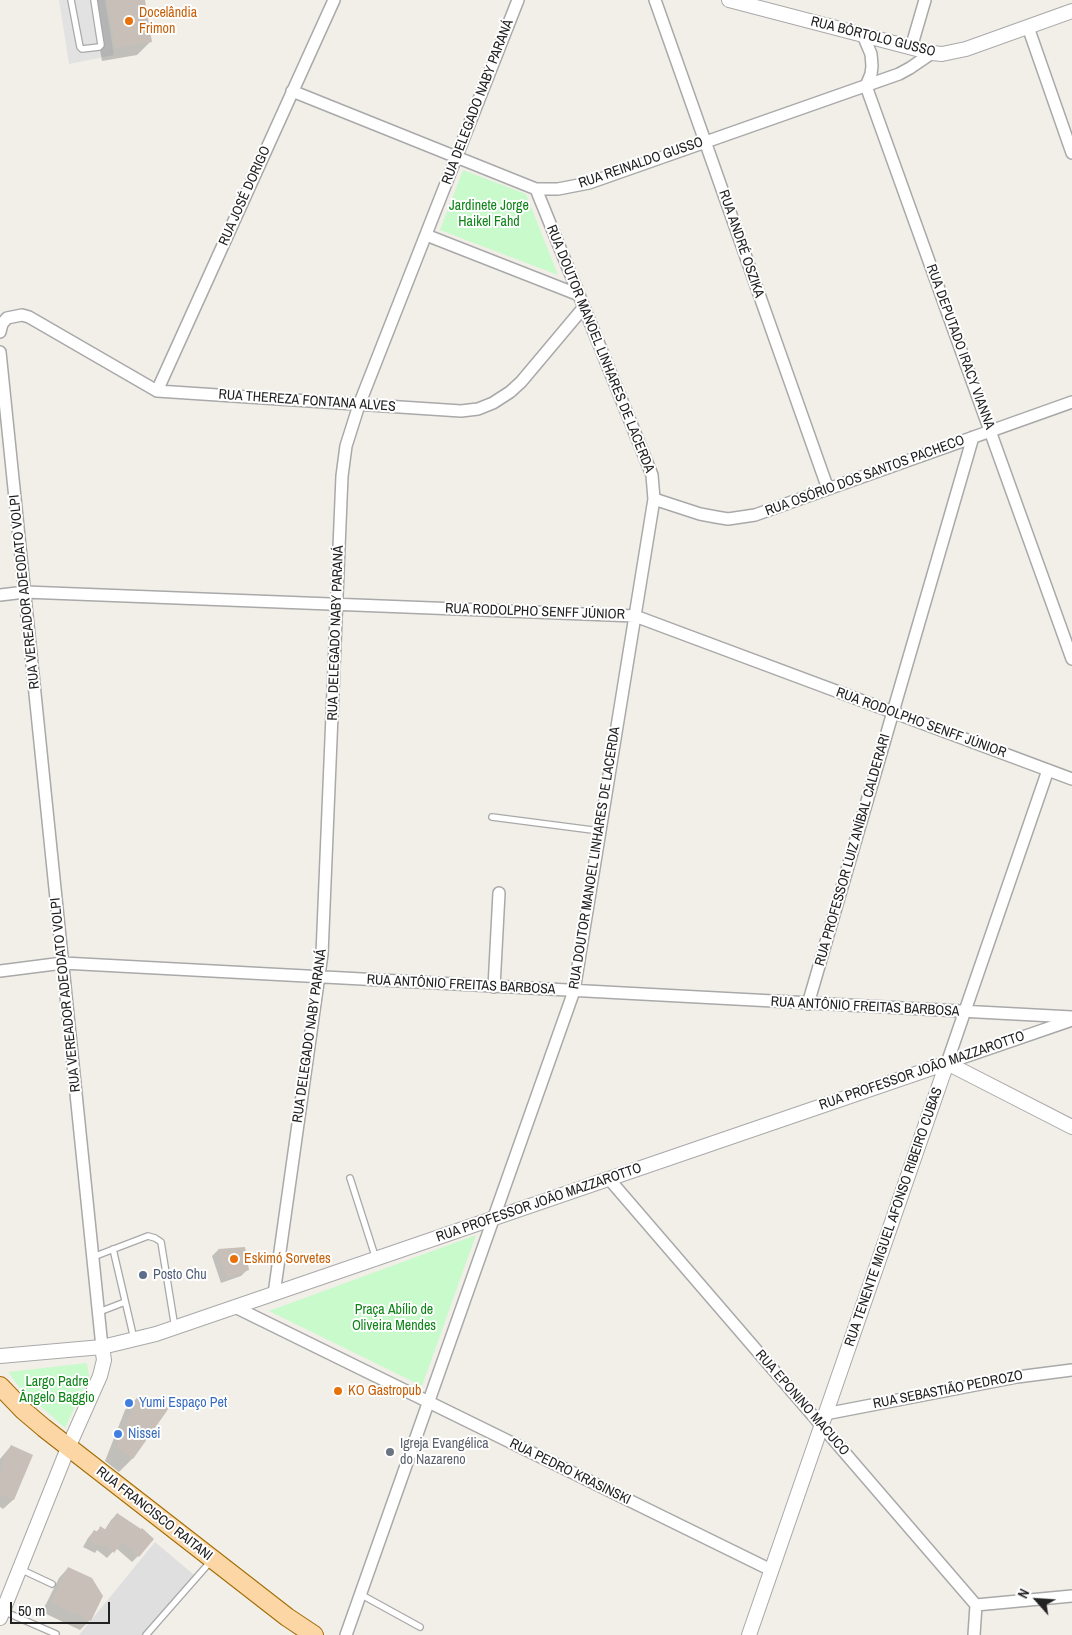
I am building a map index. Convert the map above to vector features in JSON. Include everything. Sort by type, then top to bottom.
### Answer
[{"type":"main road","name":"RUA FRANCISCO RAITANI","points":[[0,1386],[24,1411],[68,1448],[212,1560],[314,1635]]},
{"type":"street","name":"RUA JOSÉ DORIGO","points":[[157,391],[334,0]]},
{"type":"street","name":"RUA DELEGADO NABY PARANÁ","points":[[274,1294],[319,977],[323,931],[344,460],[351,428],[518,0]]},
{"type":"street","name":"RUA ANDRÉ OSZIKA","points":[[655,0],[828,489]]},
{"type":"street","name":"RUA BÔRTOLO GUSSO","points":[[729,0],[752,3],[932,54],[954,53],[1072,10]]},
{"type":"street","points":[[911,48],[925,0]]},
{"type":"street","points":[[1028,27],[1072,153]]},
{"type":"street","points":[[863,35],[871,54],[872,66],[866,86]]},
{"type":"street","name":"RUA REINALDO GUSSO","points":[[292,92],[536,188],[558,189],[588,183],[866,86],[910,68],[932,54]]},
{"type":"street","name":"RUA DEPUTADO IRACY VIANNA","points":[[866,86],[1072,659]]},
{"type":"street","name":"RUA DOUTOR MANOEL LINHARES DE LACERDA","points":[[346,1635],[574,991],[654,499],[652,475],[536,188]]},
{"type":"street","points":[[426,235],[579,295]]},
{"type":"street","name":"RUA THEREZA FONTANA ALVES","points":[[0,332],[2,324],[7,318],[22,315],[28,317],[157,391],[461,411],[478,409],[493,403],[521,382],[584,307]]},
{"type":"street","name":"RUA VEREADOR ADEODATO VOLPI","points":[[0,352],[103,1368],[68,1448],[1,1614]]},
{"type":"street","name":"RUA OSÓRIO DOS SANTOS PACHECO","points":[[654,499],[700,514],[728,518],[755,515],[1072,402]]},
{"type":"street","name":"RUA PROFESSOR LUIZ ANÍBAL CALDERARI","points":[[808,1004],[973,437]]},
{"type":"street","name":"RUA RODOLPHO SENFF JÚNIOR","points":[[0,595],[25,592],[635,616],[1072,779]]},
{"type":"street","name":"RUA TENENTE MIGUEL AFONSO RIBEIRO CUBAS","points":[[749,1635],[1048,770]]},
{"type":"street","points":[[494,987],[499,893]]},
{"type":"street","name":"RUA ANTÔNIO FREITAS BARBOSA","points":[[0,971],[63,964],[1072,1019]]},
{"type":"street","name":"RUA PROFESSOR JOÃO MAZZAROTTO","points":[[0,1356],[102,1347],[134,1341],[1072,1019]]},
{"type":"street","points":[[947,1063],[1072,1127]]},
{"type":"street","name":"RUA EPONINO MACUCO","points":[[608,1179],[823,1420],[976,1605]]},
{"type":"street","name":"RUA PEDRO KRASINSKI","points":[[235,1307],[771,1570]]},
{"type":"street","name":"RUA SEBASTIÃO PEDROZO","points":[[823,1420],[1016,1377],[1072,1370]]},
{"type":"street","points":[[974,1635],[976,1605],[1072,1596]]},
{"type":"lane","points":[[71,0],[80,47],[82,49],[99,47],[101,45],[94,0]]},
{"type":"lane","points":[[492,817],[600,831]]},
{"type":"lane","points":[[350,1178],[376,1259]]},
{"type":"lane","points":[[93,1257],[148,1236],[161,1242],[175,1328]]},
{"type":"lane","points":[[113,1249],[134,1341]]},
{"type":"lane","points":[[98,1312],[126,1302]]},
{"type":"lane","points":[[146,1635],[212,1560]]},
{"type":"lane","points":[[20,1569],[52,1584]]},
{"type":"lane","points":[[360,1594],[420,1627]]},
{"type":"lane","points":[[1,1614],[56,1634]]},
{"type":"shaded area","points":[[59,0],[105,0],[114,55],[69,64]]},
{"type":"shaded area","points":[[155,1542],[199,1579],[152,1635],[79,1635]]},
{"type":"green space","name":"Jardinete Jorge Haikel Fahd","points":[[463,170],[526,194],[558,275],[440,230]]},
{"type":"green space","name":"Praça Abílio de Oliveira Mendes","points":[[476,1235],[422,1386],[269,1311]]},
{"type":"green space","name":"Largo Padre Ângelo Baggio","points":[[87,1363],[89,1377],[65,1428],[20,1388],[8,1372]]},
{"type":"building","name":"Docelândia Frimon","points":[[107,0],[145,0],[152,42],[115,48]]},
{"type":"building","name":"Eskimó Sorvetes","points":[[245,1247],[249,1270],[227,1278],[218,1249]]},
{"type":"building","points":[[138,1395],[169,1408],[133,1459],[117,1447]]},
{"type":"building","points":[[11,1445],[33,1455],[14,1500],[0,1494],[0,1476],[4,1467],[1,1466]]},
{"type":"building","points":[[117,1513],[142,1528],[154,1539],[139,1557],[122,1542],[114,1553],[104,1544],[102,1547],[88,1540],[94,1530],[98,1532],[100,1526],[106,1530]]},
{"type":"building","points":[[68,1567],[92,1578],[103,1596],[91,1621],[51,1602]]},
{"type":"place","name":"Docelândia Frimon","points":[[129,21]]},
{"type":"place","name":"Eskimó Sorvetes","points":[[234,1259]]},
{"type":"place","name":"Posto Chu","points":[[143,1275]]},
{"type":"place","name":"KO Gastropub","points":[[338,1391]]},
{"type":"place","name":"Yumi Espaço Pet","points":[[129,1403]]},
{"type":"place","name":"Nissei","points":[[118,1434]]},
{"type":"place","name":"Igreja Evangélica do Nazareno","points":[[390,1452]]}]
